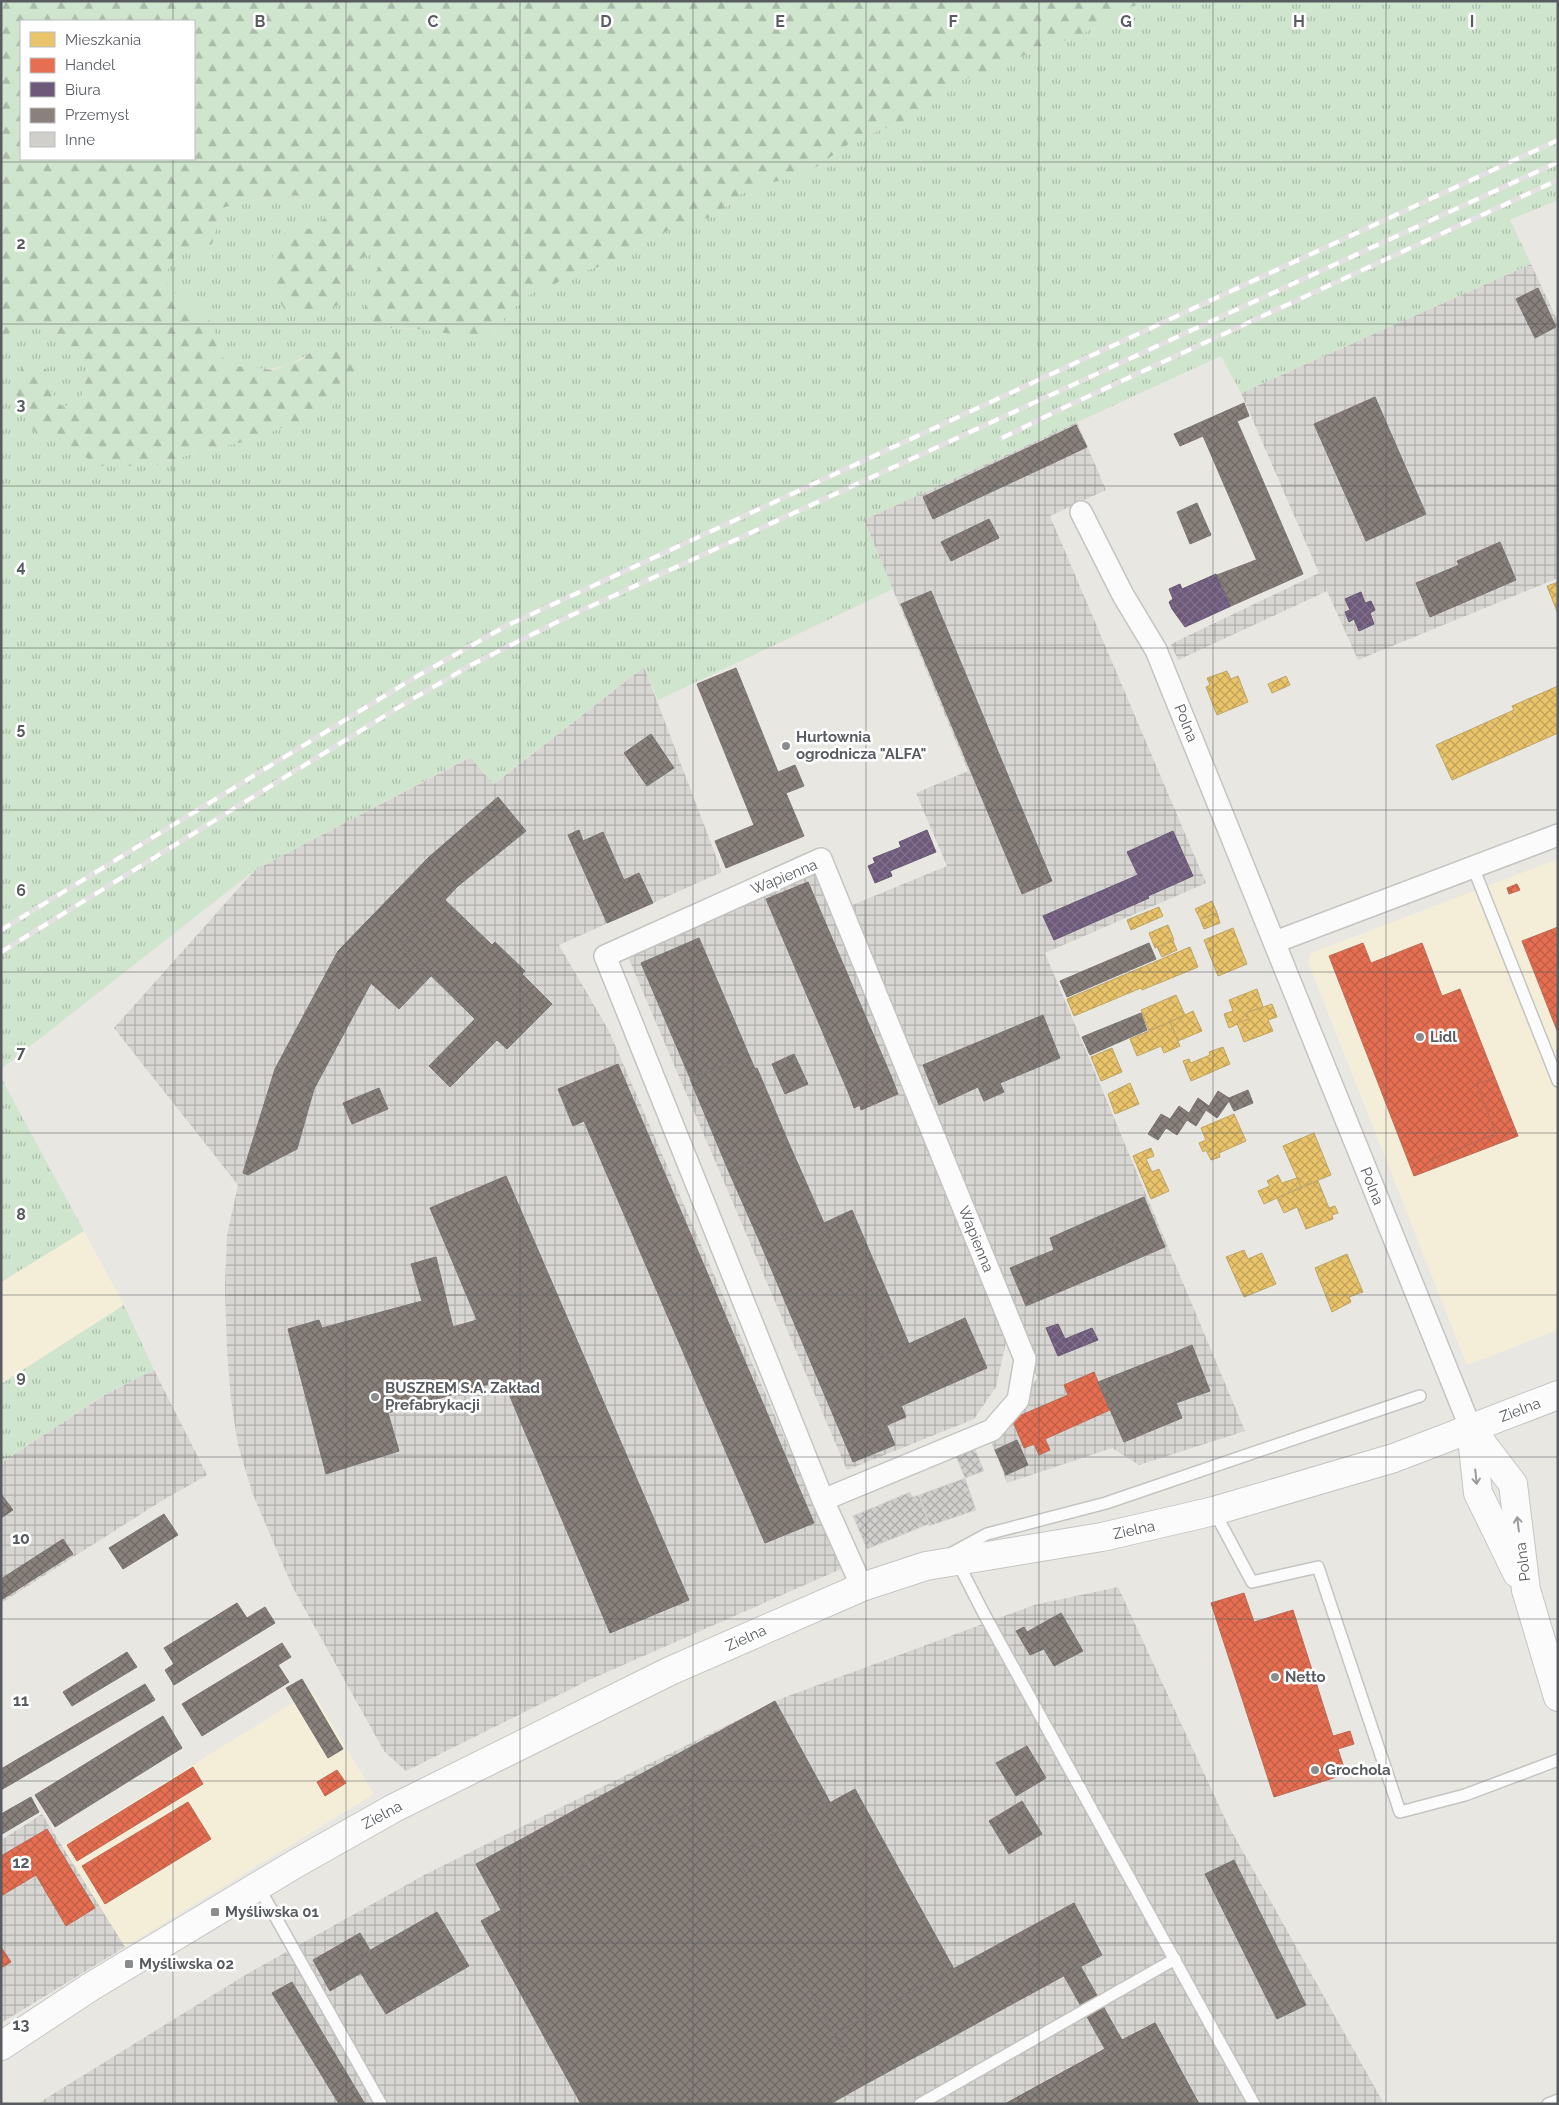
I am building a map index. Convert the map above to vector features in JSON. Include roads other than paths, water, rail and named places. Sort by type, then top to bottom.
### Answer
[{"type":"street","name":"Polna","points":[[1081,512],[1123,595],[1156,650],[1471,1429],[1513,1484],[1526,1590]]},
{"type":"street","points":[[1275,942],[1558,835]]},
{"type":"street","name":"Wapienna","points":[[824,1500],[992,1430],[1018,1400],[1025,1359],[821,859],[605,956],[824,1500],[862,1587]]},
{"type":"street","name":"Zielna","points":[[1,2046],[92,1986],[330,1843],[394,1808],[670,1671],[862,1587],[926,1566],[1102,1537],[1214,1511],[1357,1470],[1558,1395]]},
{"type":"street","name":"Polna","points":[[1471,1429],[1478,1493],[1549,1638],[1558,1697]]},
{"type":"lane","points":[[1474,867],[1558,1081]]},
{"type":"lane","points":[[926,1566],[987,1534],[1106,1503],[1420,1396]]},
{"type":"lane","points":[[1214,1511],[1252,1582],[1318,1567],[1400,1812],[1465,1795],[1558,1760]]},
{"type":"lane","points":[[957,1561],[1254,2104]]},
{"type":"lane","points":[[258,1886],[381,2104]]},
{"type":"lane","points":[[920,2104],[1174,1959]]},
{"type":"lane","points":[[1548,2104],[1558,2100]]},
{"type":"railway","points":[[1,930],[414,678],[506,626],[1558,140]]},
{"type":"railway","points":[[1,952],[404,704],[471,665],[563,619],[1558,162]]},
{"type":"railway","points":[[1002,438],[1063,408],[1558,180]]},
{"type":"place","name":"Hurtownia ogrodnicza \"ALFA\"","points":[[786,746]]},
{"type":"place","name":"Lidl","points":[[1420,1037]]},
{"type":"place","name":"BUSZREM S.A. Zakład Prefabrykacji","points":[[375,1397]]},
{"type":"place","name":"Netto","points":[[1275,1677]]},
{"type":"place","name":"Grochola","points":[[1315,1770]]},
{"type":"place","name":"Myśliwska 01","points":[[215,1912]]},
{"type":"place","name":"Myśliwska 02","points":[[129,1964]]}]
